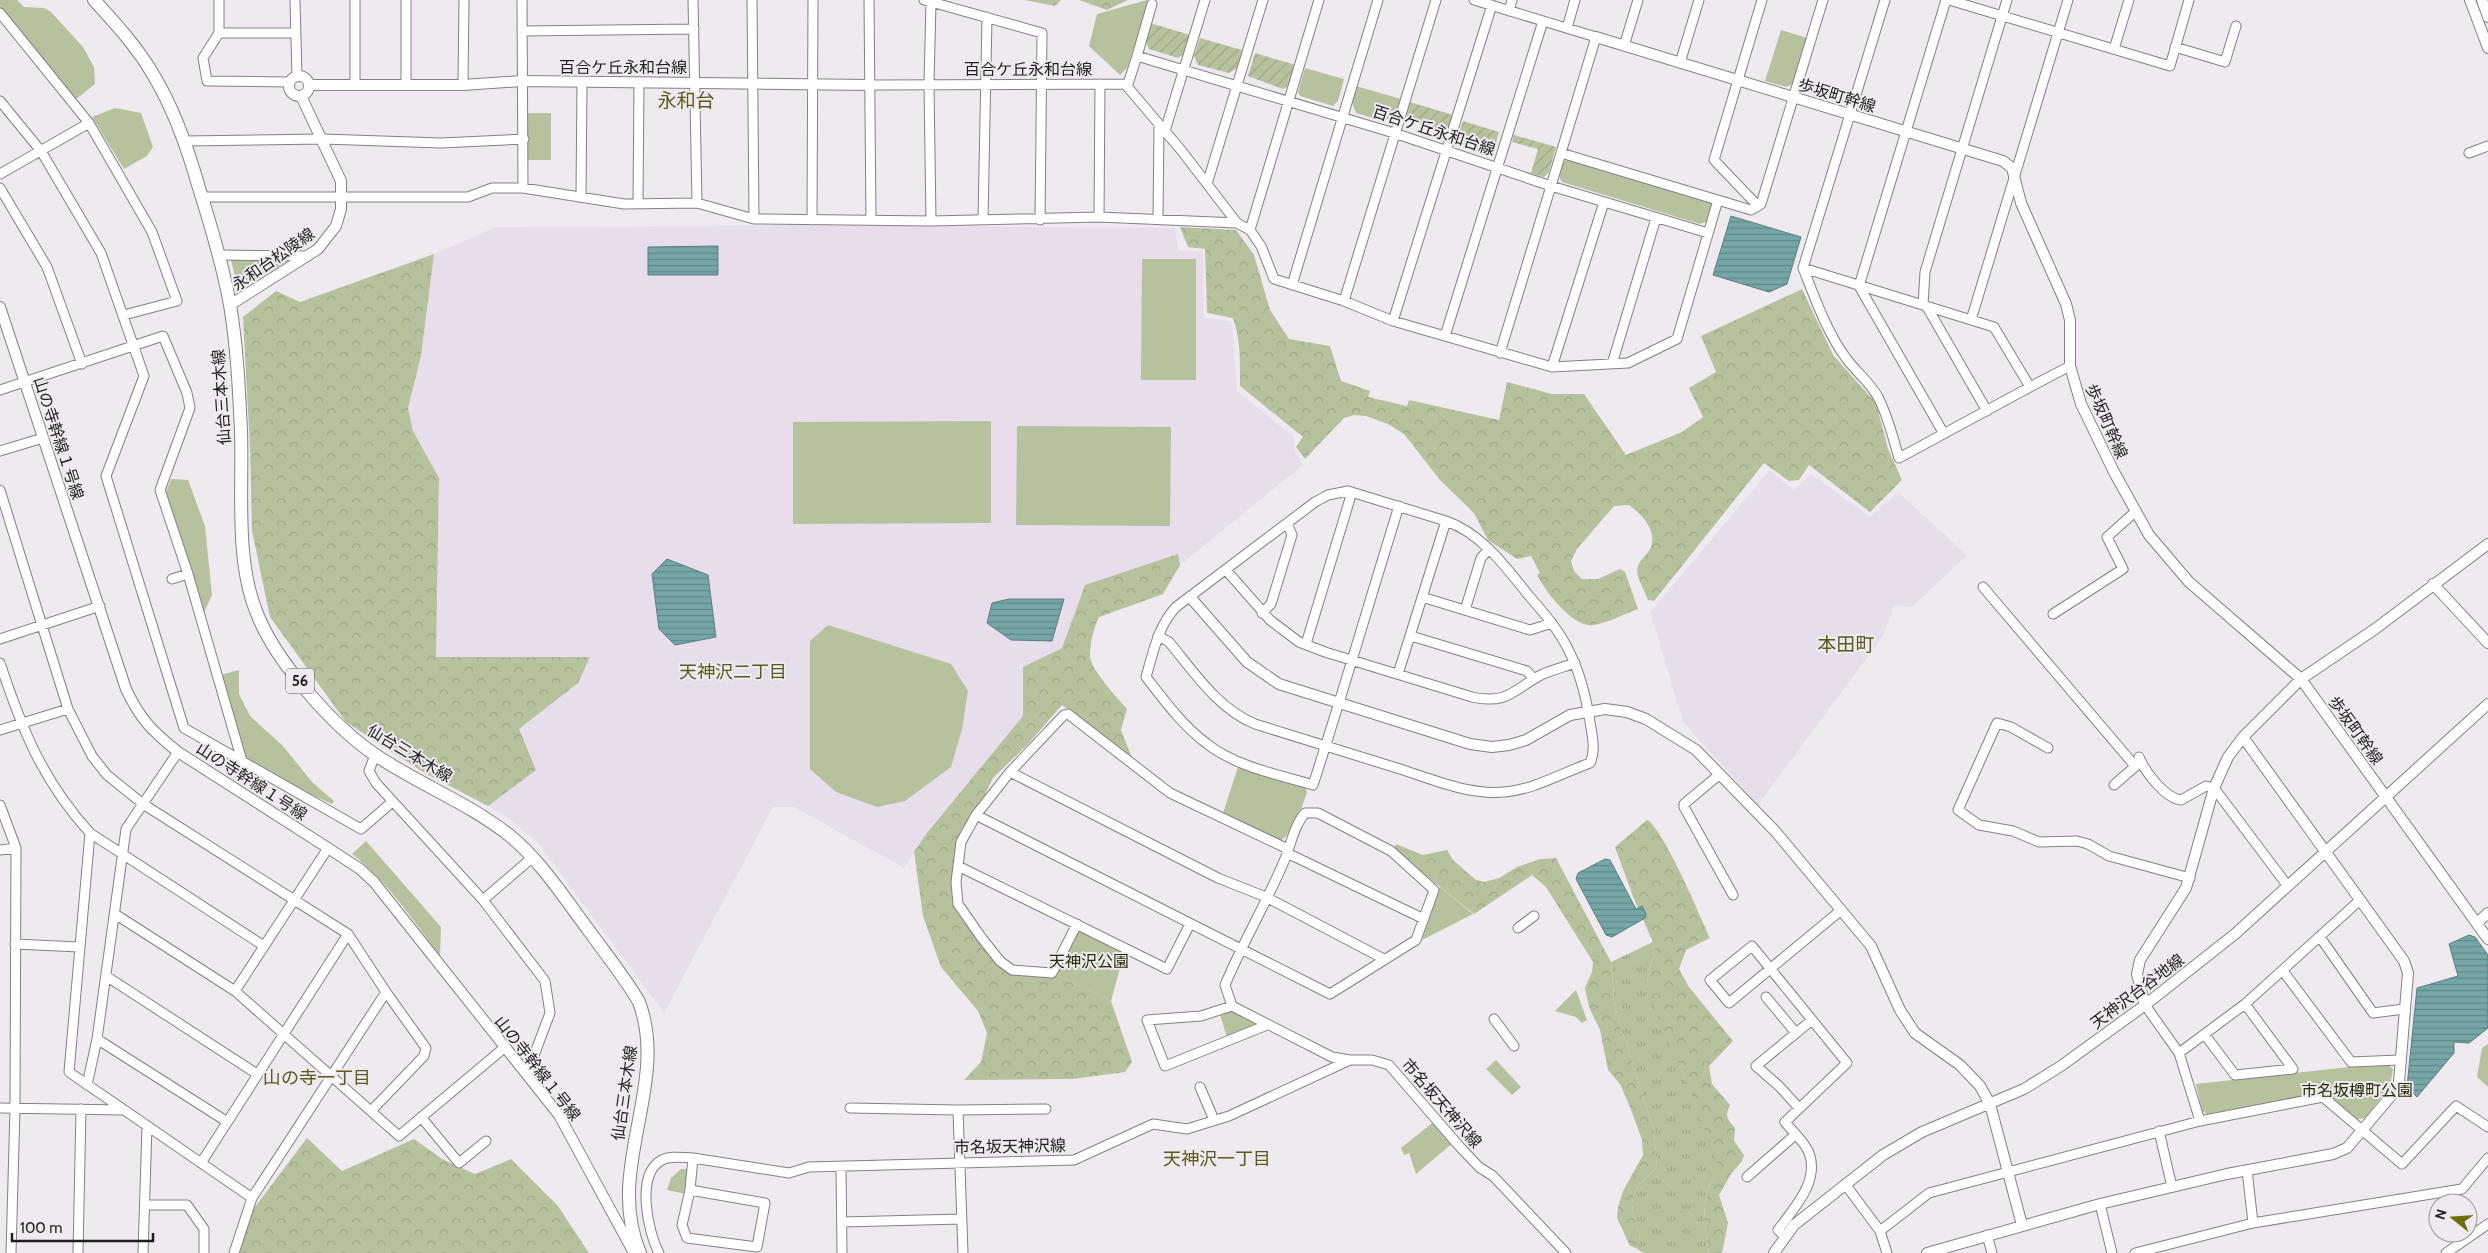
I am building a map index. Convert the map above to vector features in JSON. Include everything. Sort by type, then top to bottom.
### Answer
[{"type":"main road","name":"仙台三本木線","points":[[94,0],[125,33],[154,74],[169,103],[185,141],[219,255],[230,305],[240,414],[244,552],[255,609],[272,644],[292,672],[341,728],[375,755],[486,818],[511,837],[532,857],[632,989],[645,1016],[648,1044],[647,1070],[629,1181],[629,1216],[640,1253]]},
{"type":"street","points":[[219,0],[219,33],[203,58],[207,81],[293,79],[306,79],[309,85],[306,93],[301,96],[295,96],[290,92],[293,79],[296,33],[295,0]]},
{"type":"street","points":[[355,0],[355,85]]},
{"type":"street","points":[[406,0],[406,85]]},
{"type":"street","points":[[463,85],[464,0]]},
{"type":"street","points":[[522,0],[523,188]]},
{"type":"street","points":[[693,0],[697,203]]},
{"type":"street","points":[[752,0],[754,219]]},
{"type":"street","points":[[812,220],[813,0]]},
{"type":"street","points":[[868,0],[871,85],[871,220]]},
{"type":"street","points":[[1158,218],[1162,127],[1184,70],[1205,0]]},
{"type":"street","points":[[1207,184],[1263,0]]},
{"type":"street","points":[[1250,230],[1287,101],[1319,0]]},
{"type":"street","points":[[1292,285],[1378,0]]},
{"type":"street","points":[[1344,300],[1436,0]]},
{"type":"street","points":[[1474,0],[1596,37],[1500,353]]},
{"type":"street","points":[[1509,11],[1512,0]]},
{"type":"street","points":[[1567,28],[1575,0]]},
{"type":"street","points":[[1624,46],[1638,0]]},
{"type":"street","points":[[1680,63],[1699,0]]},
{"type":"street","points":[[1758,206],[1714,160],[1762,0]]},
{"type":"street","points":[[1561,153],[1751,210],[1758,206],[1761,204],[1823,0]]},
{"type":"street","points":[[1885,0],[1803,268],[1831,332],[1846,358],[1867,380],[1878,396],[1899,458],[2070,366]]},
{"type":"street","points":[[1944,434],[1859,286],[1947,0],[2170,66],[2189,0]]},
{"type":"street","points":[[1987,411],[1925,306],[1925,272],[2007,0]]},
{"type":"street","points":[[1971,320],[2068,0]]},
{"type":"street","points":[[2114,49],[2129,0]]},
{"type":"street","points":[[2470,0],[2488,48]]},
{"type":"street","points":[[2482,0],[2488,17]]},
{"type":"street","points":[[931,221],[928,1],[1042,33],[1043,85],[1040,220]]},
{"type":"street","points":[[1152,4],[1128,84],[1125,84],[1162,127],[1236,223]]},
{"type":"street","points":[[1393,321],[1492,5]]},
{"type":"street","points":[[0,14],[89,123],[152,232],[176,300],[124,315]]},
{"type":"street","points":[[983,220],[987,17]]},
{"type":"street","points":[[1445,336],[1544,21]]},
{"type":"street","points":[[2175,47],[2225,62],[2236,26]]},
{"type":"street","points":[[522,31],[694,28]]},
{"type":"street","points":[[219,33],[296,33]]},
{"type":"street","name":"歩坂町幹線","points":[[1596,37],[2002,161],[2012,168],[2021,203],[2066,304],[2070,320],[2070,366],[2081,404],[2149,536],[2189,582],[2301,679],[2488,939]]},
{"type":"street","name":"百合ケ丘永和台線","points":[[1137,56],[1394,132],[1551,186],[1708,233]]},
{"type":"street","name":"百合ケ丘永和台線","points":[[309,85],[463,85],[522,81],[871,85],[986,83],[1043,85],[1125,84]]},
{"type":"street","points":[[581,196],[582,82]]},
{"type":"street","points":[[638,202],[639,82]]},
{"type":"street","points":[[1099,217],[1100,84]]},
{"type":"street","name":"永和台松陵線","points":[[230,305],[308,256],[327,240],[336,226],[342,196],[341,181],[323,139],[301,96]]},
{"type":"street","points":[[0,101],[41,151],[101,253],[144,376],[106,476],[184,728],[361,830],[392,802]]},
{"type":"street","points":[[0,174],[89,123]]},
{"type":"street","points":[[185,141],[323,139],[441,142],[524,140]]},
{"type":"street","points":[[2469,153],[2488,146]]},
{"type":"street","points":[[0,188],[47,267],[82,364]]},
{"type":"street","points":[[202,197],[468,197],[492,188],[523,188],[624,204],[638,202],[697,203],[754,219],[931,221],[1040,220],[1099,217],[1158,218],[1236,223],[1250,230],[1261,246],[1274,279],[1344,300],[1393,321],[1552,367],[1628,363],[1677,339],[1718,200]]},
{"type":"street","points":[[1552,367],[1604,202]]},
{"type":"street","points":[[1612,364],[1656,218]]},
{"type":"street","points":[[219,255],[308,256]]},
{"type":"street","points":[[1803,268],[1994,327],[2030,388]]},
{"type":"street","name":"山の寺幹線１号線","points":[[0,307],[3,325],[25,383],[126,689],[137,712],[155,734],[178,752],[360,869],[374,882],[558,1115],[634,1253]]},
{"type":"street","points":[[0,390],[163,336],[187,393],[190,408],[160,490],[188,574],[242,761]]},
{"type":"street","points":[[0,451],[42,438]]},
{"type":"street","points":[[0,490],[68,709],[92,756],[107,775],[143,804],[348,934],[426,1048],[424,1056],[371,1111]]},
{"type":"street","points":[[1158,636],[1169,642],[1219,700],[1238,716],[1255,724],[1325,746],[1468,790],[1506,792],[1528,788],[1590,763],[1594,744],[1584,690],[1575,663],[1562,637],[1552,623],[1489,549],[1468,531],[1446,521],[1399,506],[1352,492],[1343,491],[1328,495],[1172,611],[1158,636],[1146,677],[1188,727],[1215,749],[1241,763],[1313,785],[1325,746],[1338,703],[1352,660],[1399,506]]},
{"type":"street","points":[[1306,644],[1352,492]]},
{"type":"street","points":[[2053,614],[2123,569],[2107,537],[2135,512]]},
{"type":"street","points":[[1398,674],[1446,521]]},
{"type":"street","points":[[1262,612],[1271,604],[1292,535],[1288,523]]},
{"type":"street","points":[[2200,1121],[2179,1052],[2145,1005],[2138,982],[2140,960],[2177,904],[2190,878],[2214,788],[2228,757],[2243,737],[2301,679],[2374,629],[2488,544]]},
{"type":"street","points":[[1465,610],[1481,558],[1489,549]]},
{"type":"street","points":[[1226,570],[1262,612],[1281,630],[1306,644],[1352,660],[1484,699],[1507,696],[1534,680],[1575,663]]},
{"type":"street","points":[[172,579],[188,574]]},
{"type":"street","points":[[2433,584],[2488,643]]},
{"type":"street","points":[[1983,587],[2170,796],[2181,800],[2206,786],[2214,788],[2287,885]]},
{"type":"street","points":[[1190,596],[1239,654],[1262,675],[1287,688],[1470,744],[1492,747],[1518,743],[1563,718],[1588,711],[1616,710],[1646,719],[1688,743],[1775,831],[1876,953],[1908,1023],[1915,1033],[1972,1076],[1990,1104],[2022,1225]]},
{"type":"street","points":[[1422,597],[1530,630],[1552,623]]},
{"type":"street","points":[[0,639],[100,606]]},
{"type":"street","points":[[1411,636],[1527,671],[1534,680]]},
{"type":"street","points":[[0,663],[20,724],[68,809],[90,832],[264,946]]},
{"type":"street","name":"天神沢台谷地線","points":[[1774,1253],[1794,1225],[1882,1155],[1908,1139],[2024,1089],[2061,1066],[2145,1005],[2235,934],[2488,704]]},
{"type":"street","points":[[0,730],[68,709]]},
{"type":"street","points":[[1077,924],[1052,973],[1012,970],[1000,961],[980,938],[958,904],[956,882],[961,842],[976,815],[1010,772],[1064,715],[1068,714],[1170,793],[1424,919]]},
{"type":"street","points":[[2048,748],[2011,727],[1997,723],[1958,810],[1979,825],[2013,831],[2039,842],[2077,841],[2088,844],[2109,856],[2190,878]]},
{"type":"street","points":[[1927,1253],[2100,1204],[2246,1170],[2334,1154],[2347,1148],[2396,1090],[2399,1082],[2408,973],[2404,961],[2243,737]]},
{"type":"street","points":[[87,1084],[97,1039],[126,829],[178,752]]},
{"type":"street","points":[[375,755],[369,774],[392,802],[483,900],[545,981],[550,1014],[527,1074]]},
{"type":"street","points":[[2114,785],[2139,762]]},
{"type":"street","points":[[1010,772],[1218,878],[1266,897],[1384,959]]},
{"type":"street","points":[[1720,774],[1684,806],[1733,895]]},
{"type":"street","points":[[0,805],[16,848],[15,1108],[11,1253]]},
{"type":"street","points":[[976,815],[1190,924],[1240,949],[1330,994],[1416,940],[1433,887],[1391,851],[1313,811],[1305,813],[1240,949],[1225,985],[1232,1006],[1332,1057],[1350,1060]]},
{"type":"street","points":[[90,832],[69,1072],[252,1198]]},
{"type":"street","points":[[0,850],[16,848]]},
{"type":"street","points":[[235,991],[328,848]]},
{"type":"street","points":[[483,900],[532,857]]},
{"type":"street","points":[[958,866],[1167,969],[1190,924]]},
{"type":"street","points":[[2179,1052],[2205,1035],[2245,1004],[2360,900]]},
{"type":"street","points":[[1785,1236],[1778,1230],[1806,1191],[1811,1175],[1809,1153],[1785,1122],[1846,1065],[1771,969],[1750,946],[1710,980],[1729,1003],[1771,969],[1840,911]]},
{"type":"street","points":[[2477,923],[2488,913]]},
{"type":"street","points":[[114,914],[235,991],[399,1136],[504,1048]]},
{"type":"street","points":[[1518,928],[1534,916]]},
{"type":"street","points":[[200,1163],[348,934]]},
{"type":"street","points":[[2320,937],[2373,1013],[2404,1009]]},
{"type":"street","points":[[15,944],[79,946]]},
{"type":"street","points":[[2283,971],[2351,1062],[2400,1060]]},
{"type":"street","points":[[106,976],[257,1074]]},
{"type":"street","points":[[234,1253],[252,1198],[386,992]]},
{"type":"street","points":[[1766,997],[1796,1034]]},
{"type":"street","points":[[2205,1035],[2235,1075],[2293,1069],[2245,1004]]},
{"type":"street","points":[[1232,1006],[1201,1016],[1147,1020],[1165,1066],[1267,1025]]},
{"type":"street","points":[[1494,1019],[1514,1046]]},
{"type":"street","points":[[1798,1108],[1780,1086],[1754,1063],[1796,1034],[1812,1020]]},
{"type":"street","points":[[97,1039],[226,1121]]},
{"type":"street","name":"市名坂天神沢線","points":[[660,1253],[650,1231],[646,1212],[651,1174],[656,1165],[663,1159],[693,1158],[789,1173],[809,1167],[1074,1160],[1153,1124],[1187,1129],[1214,1120],[1350,1060],[1372,1060],[1390,1065],[1412,1094],[1431,1112],[1460,1147],[1479,1167],[1493,1176],[1566,1253]]},
{"type":"street","points":[[1200,1087],[1214,1120]]},
{"type":"street","points":[[1880,1231],[1929,1193],[2200,1121],[2323,1097],[2402,1164],[2456,1106],[2488,1127]]},
{"type":"street","points":[[0,1108],[124,1110]]},
{"type":"street","points":[[850,1108],[1046,1109]]},
{"type":"street","points":[[78,1253],[81,1109]]},
{"type":"street","points":[[958,1110],[963,1253]]},
{"type":"street","points":[[421,1117],[459,1163],[486,1141]]},
{"type":"street","points":[[143,1253],[147,1126]]},
{"type":"street","points":[[2159,1131],[2172,1187]]},
{"type":"street","points":[[1747,1178],[1795,1135]]},
{"type":"street","points":[[690,1190],[765,1203],[757,1247],[687,1238],[682,1225],[690,1190],[693,1158]]},
{"type":"street","points":[[2135,1253],[2253,1223],[2462,1189],[2488,1158]]},
{"type":"street","points":[[841,1167],[842,1253]]},
{"type":"street","points":[[2246,1170],[2253,1223]]},
{"type":"street","points":[[1845,1184],[1880,1231],[1887,1253]]},
{"type":"street","points":[[2100,1204],[2112,1253]]},
{"type":"street","points":[[145,1205],[187,1205],[204,1229],[204,1253]]},
{"type":"street","points":[[611,1210],[629,1216]]},
{"type":"street","points":[[842,1222],[962,1219]]},
{"type":"street","points":[[2446,1253],[2488,1224]]},
{"type":"street","points":[[1987,1236],[1992,1253]]},
{"type":"shaded area","points":[[792,225],[1175,228],[1178,250],[1203,252],[1204,317],[1232,322],[1237,391],[1294,437],[1295,452],[1303,465],[1180,565],[1178,555],[1085,585],[1062,648],[1023,667],[1023,716],[926,833],[904,868],[794,807],[773,807],[664,1013],[538,843],[506,816],[488,806],[535,770],[519,729],[578,683],[589,657],[436,658],[439,478],[413,431],[408,408],[421,356],[434,254],[496,227]]},
{"type":"shaded area","points":[[1770,470],[1794,490],[1811,474],[1870,517],[1898,492],[1967,555],[1912,607],[1894,606],[1883,636],[1758,805],[1683,722],[1650,612]]},
{"type":"green space","points":[[0,0],[17,0],[24,7],[44,8],[51,12],[83,47],[94,67],[95,84],[75,100],[0,10]]},
{"type":"green space","points":[[1025,0],[1061,0],[1055,6]]},
{"type":"green space","points":[[1079,0],[1128,0],[1107,10]]},
{"type":"green space","points":[[1147,0],[1149,3],[1127,68],[1120,75],[1089,46],[1097,14]]},
{"type":"green space","points":[[1150,23],[1190,35],[1185,53],[1178,58],[1149,49],[1145,40]]},
{"type":"green space","points":[[1781,30],[1807,38],[1793,84],[1786,87],[1765,81]]},
{"type":"green space","points":[[1200,38],[1242,50],[1237,68],[1229,73],[1198,65],[1194,56]]},
{"type":"green space","points":[[1255,53],[1296,65],[1291,85],[1283,89],[1248,76]]},
{"type":"green space","points":[[1305,68],[1344,79],[1338,101],[1333,106],[1300,96],[1298,92]]},
{"type":"green space","points":[[1356,86],[1401,99],[1396,116],[1383,121],[1356,113],[1352,103]]},
{"type":"green space","points":[[1410,102],[1453,115],[1449,128],[1443,131],[1411,121],[1406,114]]},
{"type":"green space","points":[[115,108],[141,113],[153,147],[147,156],[124,169],[92,117]]},
{"type":"green space","points":[[526,113],[551,113],[551,160],[527,160]]},
{"type":"green space","points":[[1463,121],[1499,132],[1495,146],[1484,152],[1460,144],[1457,140]]},
{"type":"green space","points":[[1514,135],[1556,147],[1549,172],[1544,177],[1531,173],[1538,149],[1512,142]]},
{"type":"green space","points":[[1570,159],[1709,200],[1713,206],[1708,221],[1700,224],[1562,182],[1559,176],[1562,162]]},
{"type":"green space","points":[[1180,227],[1236,230],[1254,255],[1270,310],[1289,339],[1330,346],[1341,381],[1370,391],[1368,397],[1407,406],[1409,400],[1499,420],[1507,382],[1552,394],[1584,394],[1626,455],[1682,432],[1703,417],[1689,388],[1716,372],[1701,336],[1802,289],[1833,355],[1876,403],[1888,449],[1902,480],[1870,512],[1809,465],[1799,480],[1789,481],[1764,463],[1654,601],[1648,600],[1637,574],[1639,563],[1651,547],[1652,534],[1650,528],[1643,517],[1629,505],[1614,506],[1577,549],[1571,561],[1574,571],[1582,579],[1598,579],[1620,569],[1625,572],[1638,609],[1604,622],[1593,625],[1585,624],[1569,615],[1553,599],[1537,575],[1540,573],[1531,556],[1517,559],[1488,540],[1474,513],[1440,480],[1404,434],[1388,424],[1366,416],[1354,415],[1344,418],[1305,459],[1296,447],[1303,437],[1240,386],[1239,343],[1233,318],[1207,313],[1205,249],[1188,247]]},
{"type":"green space","points":[[434,254],[421,356],[408,408],[413,431],[439,478],[436,657],[590,657],[578,683],[519,729],[536,770],[488,806],[423,772],[346,722],[270,617],[252,531],[243,317],[276,291],[300,302]]},
{"type":"green space","points":[[282,259],[284,263],[244,286],[237,284],[231,260]]},
{"type":"green space","points":[[1142,259],[1196,259],[1196,380],[1141,380]]},
{"type":"green space","points":[[991,421],[991,523],[793,524],[793,422]]},
{"type":"green space","points":[[1017,426],[1171,427],[1170,526],[1016,525]]},
{"type":"green space","points":[[171,479],[188,480],[205,526],[212,595],[204,612],[166,492]]},
{"type":"green space","points":[[1178,554],[1180,565],[1163,594],[1099,617],[1095,626],[1091,645],[1091,661],[1105,683],[1127,709],[1121,730],[1132,758],[1062,705],[1028,744],[993,778],[961,842],[959,904],[1012,970],[1052,973],[1111,1001],[1132,1062],[1125,1072],[1073,1079],[964,1080],[981,1062],[987,1033],[978,1011],[941,967],[923,916],[914,852],[926,834],[1023,716],[1023,667],[1062,648],[1085,585]]},
{"type":"green space","points":[[828,625],[951,664],[968,691],[962,729],[951,767],[905,801],[877,807],[836,792],[810,769],[810,641]]},
{"type":"green space","points":[[239,670],[239,694],[250,716],[282,745],[313,783],[334,801],[332,804],[299,789],[246,757],[220,675]]},
{"type":"green space","points":[[1238,767],[1304,786],[1307,792],[1297,819],[1289,832],[1280,841],[1223,813]]},
{"type":"green space","points":[[1647,820],[1654,826],[1662,838],[1710,938],[1686,950],[1679,969],[1689,987],[1733,1041],[1709,1066],[1712,1084],[1730,1105],[1727,1115],[1735,1128],[1734,1141],[1744,1155],[1719,1195],[1728,1223],[1722,1253],[1709,1253],[1705,1224],[1708,1190],[1717,1161],[1684,1075],[1661,1027],[1647,981],[1655,947],[1634,899],[1615,847]]},
{"type":"green space","points":[[366,841],[441,927],[440,956],[389,889],[352,854]]},
{"type":"green space","points":[[1396,844],[1423,855],[1447,850],[1453,860],[1476,880],[1484,882],[1499,878],[1517,867],[1540,859],[1556,858],[1611,962],[1615,1008],[1654,1131],[1657,1167],[1638,1187],[1632,1202],[1639,1231],[1639,1242],[1636,1248],[1630,1246],[1617,1218],[1623,1191],[1643,1155],[1642,1140],[1620,1084],[1608,1070],[1600,1030],[1589,1007],[1585,988],[1592,972],[1593,962],[1546,887],[1532,875],[1474,914],[1394,850]]},
{"type":"green space","points":[[1440,887],[1473,914],[1422,940]]},
{"type":"green space","name":"天神沢公園","points":[[1077,924],[1129,950],[1120,968],[1111,1001],[1052,973]]},
{"type":"green space","points":[[1653,942],[1655,947],[1647,981],[1718,1161],[1708,1190],[1705,1209],[1709,1253],[1643,1253],[1636,1248],[1639,1242],[1639,1231],[1632,1202],[1638,1187],[1657,1167],[1654,1131],[1615,1008],[1611,962]]},
{"type":"green space","points":[[1576,990],[1587,1020],[1582,1023],[1576,1017],[1555,1011]]},
{"type":"green space","points":[[1232,1006],[1267,1025],[1228,1041],[1219,1011]]},
{"type":"green space","points":[[2488,1044],[2488,1087],[2477,1077],[2482,1048]]},
{"type":"green space","points":[[1496,1060],[1521,1087],[1512,1095],[1486,1069]]},
{"type":"green space","name":"市名坂樽町公園","points":[[2389,1065],[2393,1069],[2390,1086],[2365,1118],[2357,1119],[2325,1094],[2207,1114],[2202,1111],[2196,1084],[2349,1067]]},
{"type":"green space","points":[[1436,1120],[1454,1142],[1416,1174],[1409,1153],[1404,1155],[1401,1148]]},
{"type":"green space","points":[[307,1138],[342,1171],[414,1139],[442,1159],[475,1174],[511,1159],[558,1206],[589,1253],[236,1253],[239,1228]]},
{"type":"green space","points":[[681,1169],[689,1169],[686,1194],[667,1190],[671,1178]]},
{"type":"water","points":[[1731,216],[1801,237],[1787,284],[1769,292],[1713,275]]},
{"type":"water","points":[[718,246],[718,275],[648,275],[648,247]]},
{"type":"water","points":[[667,559],[708,575],[716,637],[675,645],[659,629],[652,574]]},
{"type":"water","points":[[1009,599],[1064,599],[1052,641],[1011,640],[987,623],[992,603]]},
{"type":"water","points":[[1605,859],[1610,860],[1636,909],[1642,906],[1646,914],[1645,918],[1612,937],[1606,935],[1576,879],[1578,873]]},
{"type":"water","points":[[2469,935],[2475,937],[2488,955],[2488,1028],[2469,1043],[2454,1042],[2454,1053],[2417,1097],[2407,1087],[2417,988],[2458,976],[2449,944]]},
{"type":"district","name":"永和台","points":[[686,100]]},
{"type":"district","name":"本田町","points":[[1846,644]]},
{"type":"district","name":"天神沢二丁目","points":[[733,672]]},
{"type":"district","name":"山の寺一丁目","points":[[317,1078]]},
{"type":"district","name":"天神沢一丁目","points":[[1217,1159]]}]
